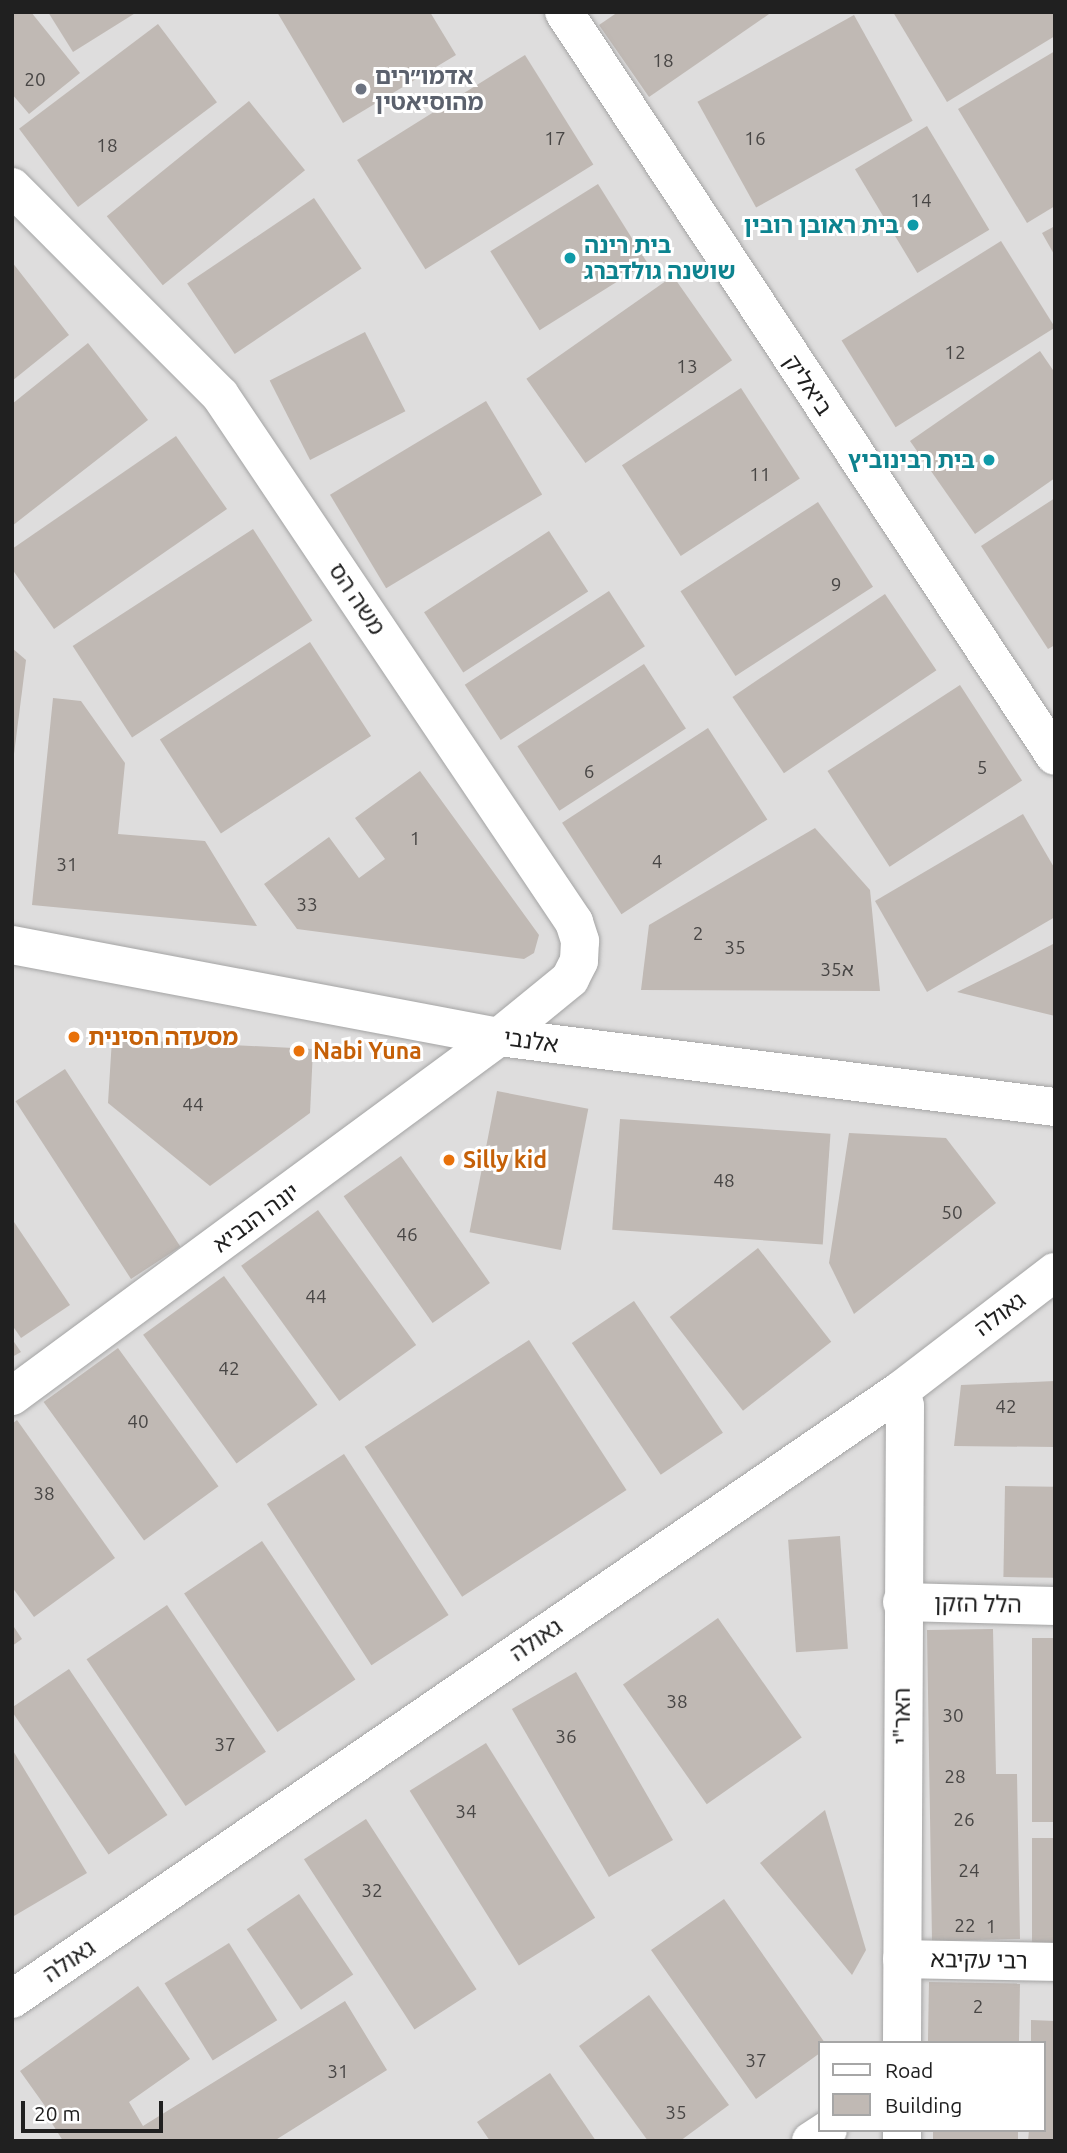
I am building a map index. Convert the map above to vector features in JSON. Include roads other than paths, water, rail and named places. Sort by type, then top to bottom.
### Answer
[{"type":"street","name":"ביאליק","points":[[564,12],[1055,756]]},
{"type":"street","name":"משה הס","points":[[12,187],[220,395],[574,922],[580,941],[579,961],[569,979],[499,1037]]},
{"type":"street","name":"אלנבי","points":[[12,945],[499,1037],[1055,1107]]},
{"type":"street","name":"יונה הנביא","points":[[12,1396],[499,1037]]},
{"type":"street","name":"גאולה","points":[[12,2000],[901,1390],[1055,1272]]},
{"type":"street","name":"האר\"י","points":[[901,1390],[905,1406],[902,2041]]},
{"type":"street","name":"הלל הזקן","points":[[902,1602],[1055,1606]]},
{"type":"street","name":"רבי עקיבא","points":[[902,1959],[1055,1962]]},
{"type":"place","name":"אדמו״רים מהוסיאטין","points":[[361,89]]},
{"type":"place","name":"בית ראובן רובין","points":[[913,225]]},
{"type":"place","name":"בית רינה שושנה גולדברג","points":[[570,258]]},
{"type":"place","name":"בית רבינוביץ","points":[[989,460]]},
{"type":"place","name":"מסעדה הסינית","points":[[74,1037]]},
{"type":"place","name":"Nabi Yuna","points":[[299,1051]]},
{"type":"place","name":"Silly kid","points":[[449,1160]]}]
